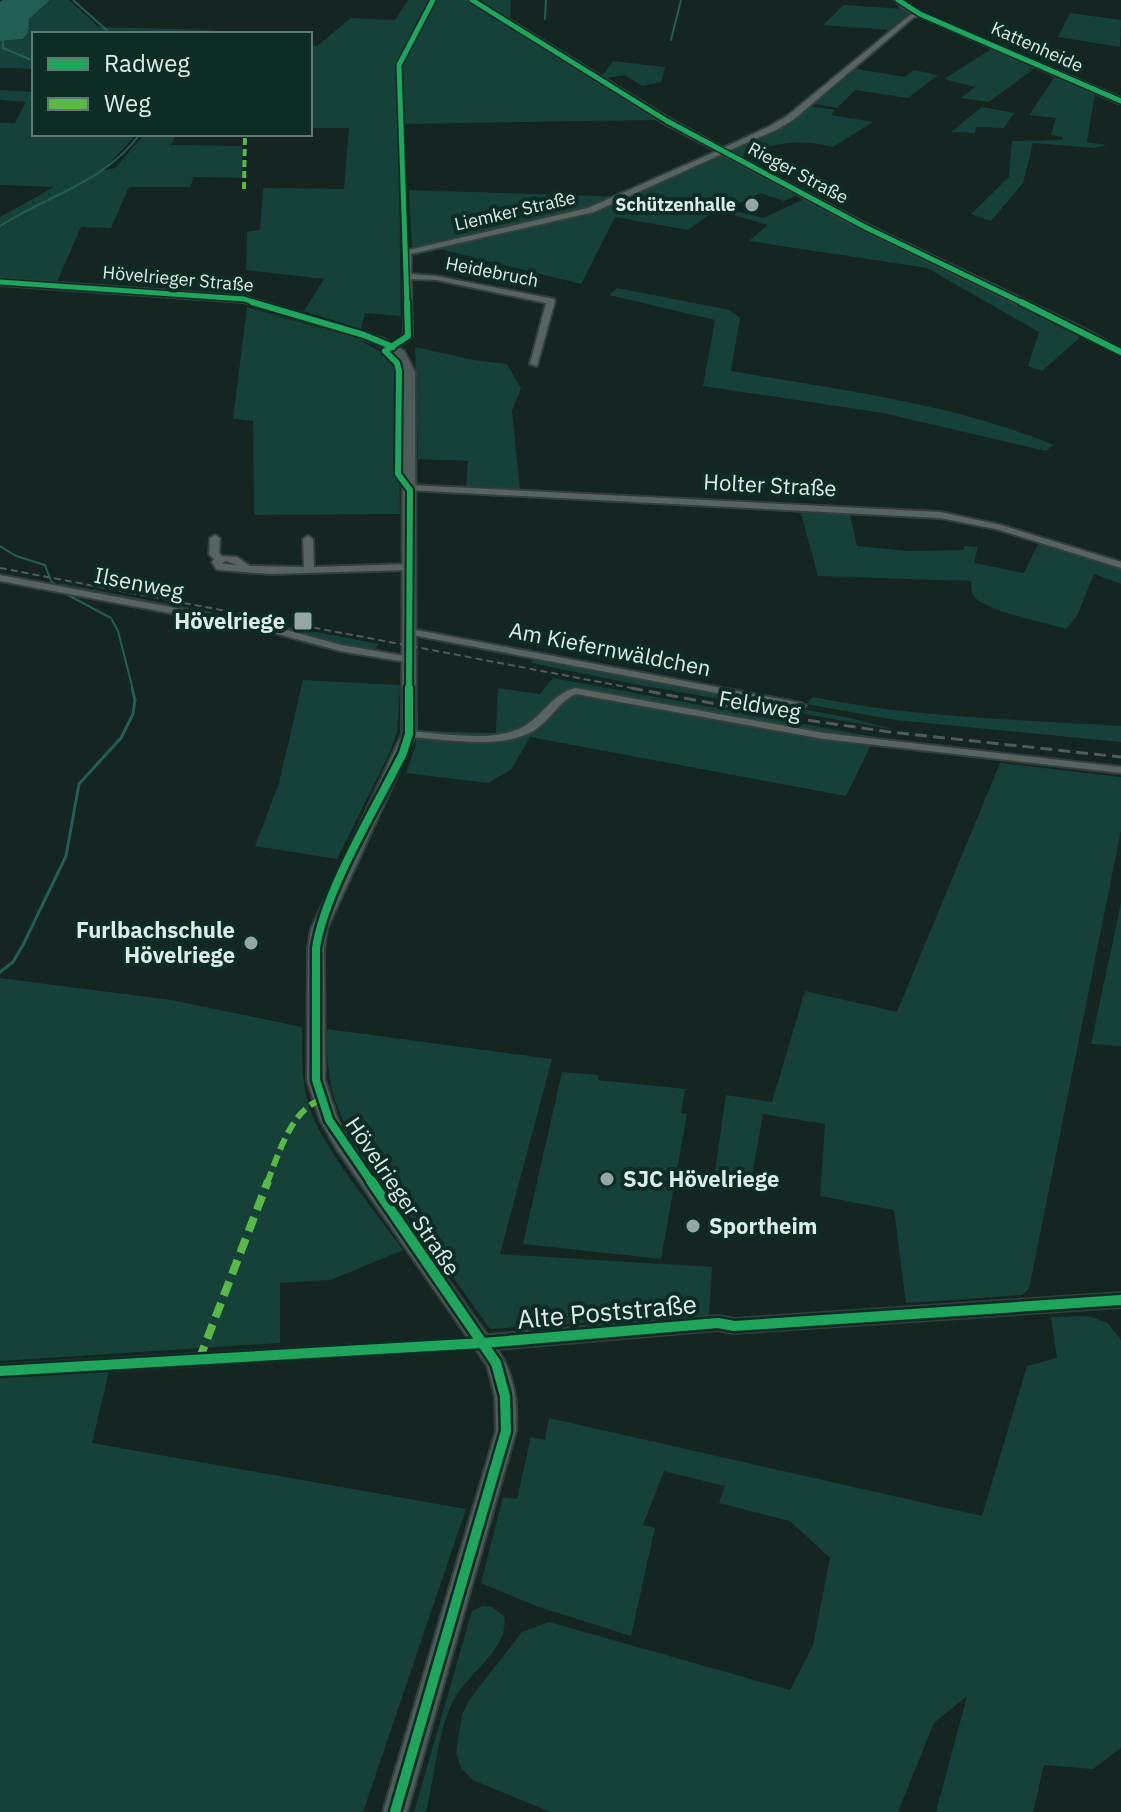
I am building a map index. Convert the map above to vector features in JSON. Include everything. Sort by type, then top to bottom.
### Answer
[{"type":"main road","name":"Hövelrieger Straße","points":[[0,282],[244,299],[364,335],[393,347],[404,358],[409,372],[410,450],[402,468],[410,486],[409,734],[403,753],[333,894],[319,929],[316,948],[316,1080],[329,1120],[345,1148],[483,1343],[505,1386],[506,1431],[395,1812]]},
{"type":"main road","name":"Alte Poststraße","points":[[483,1343],[718,1323],[734,1326],[1121,1300]]},
{"type":"street","name":"Rieger Straße","points":[[472,0],[616,92],[720,149],[865,227],[1121,352]]},
{"type":"street","name":"Kattenheide","points":[[898,0],[920,14],[1121,101]]},
{"type":"street","name":"Rieger Straße","points":[[720,149],[790,118],[912,16],[920,14]]},
{"type":"street","name":"Liemker Straße","points":[[407,276],[407,253],[414,250],[591,210],[720,149]]},
{"type":"street","points":[[393,347],[408,336],[407,276]]},
{"type":"street","name":"Heidebruch","points":[[407,276],[436,278],[551,301],[534,364]]},
{"type":"street","name":"Holter Straße","points":[[410,486],[940,515],[1006,529],[1121,565]]},
{"type":"street","points":[[215,538],[214,554],[220,559],[217,564],[220,567],[309,570],[410,567]]},
{"type":"street","points":[[308,539],[309,570]]},
{"type":"street","name":"Ilsenweg","points":[[0,578],[272,629],[340,648],[411,660]]},
{"type":"street","name":"Am Kiefernwäldchen","points":[[411,632],[801,706]]},
{"type":"street","name":"Feldweg","points":[[409,734],[509,737],[536,724],[562,696],[575,691],[824,736],[1121,770]]},
{"type":"street","name":"Alte Poststraße","points":[[0,1371],[483,1343]]},
{"type":"shaded area","points":[[50,0],[69,0],[99,27],[224,32],[32,32],[32,69],[0,68],[0,41],[24,39],[29,19]]},
{"type":"shaded area","points":[[50,0],[29,19],[28,32],[23,39],[0,41],[0,2]]},
{"type":"shaded area","points":[[408,0],[511,0],[510,20],[513,27],[661,120],[398,124],[401,316],[365,313],[361,329],[304,311],[324,279],[246,270],[247,232],[260,230],[263,188],[344,189],[349,128],[312,128],[312,45],[317,46],[351,18],[395,20]]},
{"type":"shaded area","points":[[844,5],[902,9],[909,13],[889,30],[823,25]]},
{"type":"shaded area","points":[[1070,13],[1121,20],[1120,47],[1058,37]]},
{"type":"shaded area","points":[[993,48],[1036,67],[989,102],[961,98],[975,87],[944,79]]},
{"type":"shaded area","points":[[613,61],[665,67],[661,82],[642,86],[625,75],[600,79]]},
{"type":"shaded area","points":[[851,68],[905,77],[914,70],[938,75],[908,98],[855,90],[837,108],[811,103]]},
{"type":"shaded area","points":[[1054,78],[1095,94],[1087,142],[1107,145],[1095,148],[1033,143],[1023,183],[991,221],[971,214],[1009,177],[1012,141],[1062,140],[1063,137],[1051,135],[1056,118],[1029,115]]},
{"type":"shaded area","points":[[0,90],[32,92],[32,136],[134,136],[104,170],[115,168],[143,136],[175,136],[171,145],[242,146],[243,178],[194,177],[190,187],[129,187],[111,228],[81,227],[57,282],[0,279],[0,217],[54,187],[0,185],[0,123],[15,123],[26,102],[0,100]]},
{"type":"shaded area","points":[[808,106],[835,110],[831,115],[873,122],[833,147],[786,143],[740,157],[728,151]]},
{"type":"shaded area","points":[[982,107],[1014,113],[1004,128],[976,127],[975,133],[951,132]]},
{"type":"shaded area","points":[[719,154],[799,194],[784,201],[760,193],[728,209],[763,218],[807,198],[1084,334],[1042,371],[1028,366],[1039,332],[927,268],[749,241],[768,225],[716,210],[688,230],[615,217],[581,284],[423,245],[412,247],[409,190],[628,197]]},
{"type":"shaded area","points":[[617,288],[730,310],[740,318],[731,371],[935,408],[1054,445],[1046,451],[883,413],[703,386],[715,320],[609,295]]},
{"type":"shaded area","points":[[247,307],[357,339],[390,357],[398,379],[400,514],[254,515],[253,421],[233,419]]},
{"type":"shaded area","points":[[415,347],[507,364],[521,388],[512,411],[520,490],[466,488],[468,461],[418,459]]},
{"type":"shaded area","points":[[800,510],[849,511],[857,546],[908,551],[978,547],[974,563],[1024,573],[1039,542],[1121,567],[1121,584],[1094,574],[1077,616],[1066,629],[1003,612],[978,601],[972,594],[971,581],[818,576]]},
{"type":"shaded area","points":[[59,583],[379,644],[373,652],[274,627],[62,588]]},
{"type":"shaded area","points":[[535,658],[850,718],[896,730],[531,663]]},
{"type":"shaded area","points":[[553,678],[875,737],[846,796],[530,737],[511,770],[488,783],[406,773],[416,744],[416,731],[496,733],[498,688],[540,694]]},
{"type":"shaded area","points":[[303,680],[400,685],[397,732],[390,752],[337,859],[255,846],[279,783]]},
{"type":"shaded area","points":[[813,697],[928,714],[1121,726],[1121,742],[895,720],[806,704]]},
{"type":"shaded area","points":[[1000,763],[1121,777],[1121,830],[1029,1289],[1022,1295],[906,1303],[894,1210],[820,1196],[825,1124],[763,1114],[752,1176],[715,1171],[726,1095],[772,1102],[805,991],[897,1012]]},
{"type":"shaded area","points":[[1121,903],[1121,1046],[1091,1044]]},
{"type":"shaded area","points":[[0,978],[171,1000],[302,1027],[302,1067],[315,1122],[337,1160],[403,1250],[331,1280],[280,1283],[280,1343],[0,1361]]},
{"type":"shaded area","points":[[327,1029],[552,1059],[500,1254],[712,1267],[709,1315],[490,1329],[350,1133],[331,1083]]},
{"type":"shaded area","name":"SJC Hövelriege","points":[[562,1072],[599,1075],[598,1080],[685,1089],[681,1113],[687,1114],[661,1259],[523,1244]]},
{"type":"shaded area","points":[[1088,1316],[1108,1323],[1121,1340],[1121,1748],[1093,1769],[1044,1765],[1033,1812],[936,1812],[967,1696],[934,1723],[898,1812],[550,1812],[473,1780],[461,1768],[456,1753],[462,1715],[469,1700],[522,1632],[549,1622],[790,1690],[813,1645],[830,1558],[790,1521],[719,1503],[725,1486],[664,1471],[643,1525],[655,1528],[631,1636],[536,1606],[481,1583],[503,1497],[517,1499],[531,1437],[545,1440],[549,1418],[982,1516],[1027,1366],[1057,1358],[1051,1317]]},
{"type":"shaded area","points":[[110,1367],[92,1443],[466,1509],[363,1812],[0,1812],[0,1373]]},
{"type":"shaded area","points":[[482,1606],[492,1607],[504,1616],[501,1637],[451,1705],[441,1734],[426,1812],[414,1812],[472,1611]]},
{"type":"waterway","points":[[73,0],[109,32]]},
{"type":"waterway","points":[[545,19],[546,0]]},
{"type":"waterway","points":[[671,40],[681,0]]},
{"type":"waterway","points":[[919,12],[967,32]]},
{"type":"waterway","points":[[973,35],[1024,56]]},
{"type":"waterway","points":[[3,38],[3,48],[32,60]]},
{"type":"waterway","points":[[0,226],[93,176],[138,136]]},
{"type":"waterway","points":[[0,546],[16,556],[45,565],[51,581],[59,588]]},
{"type":"waterway","points":[[64,593],[111,618],[118,631],[133,690]]},
{"type":"waterway","points":[[0,972],[13,962],[23,945],[66,856],[79,784],[121,738],[133,714],[135,700],[132,688]]},
{"type":"railway","points":[[0,568],[642,690]]},
{"type":"railway","points":[[631,688],[785,717],[890,732],[1121,757]]},
{"type":"marked path","points":[[244,189],[245,136]]},
{"type":"marked path","points":[[199,1360],[280,1150],[300,1115],[311,1103],[321,1100]]},
{"type":"cycle path","points":[[395,1812],[507,1422],[505,1396],[496,1363],[329,1120],[316,1080],[316,948],[319,929],[403,753],[409,734],[410,490],[398,474],[399,371],[397,363],[385,351],[408,336],[399,65],[433,0]]},
{"type":"cycle path","points":[[472,0],[667,121],[865,227],[1121,352]]},
{"type":"cycle path","points":[[898,0],[920,14],[1121,101]]},
{"type":"cycle path","points":[[0,282],[244,299],[364,335],[393,347]]},
{"type":"cycle path","points":[[0,1371],[483,1343],[718,1323],[734,1326],[1121,1300]]},
{"type":"place","name":"Schützenhalle","points":[[752,205]]},
{"type":"place","name":"Hövelriege","points":[[303,621]]},
{"type":"place","name":"Furlbachschule Hövelriege","points":[[251,943]]},
{"type":"place","name":"SJC Hövelriege","points":[[607,1179]]},
{"type":"place","name":"Sportheim","points":[[693,1226]]}]
